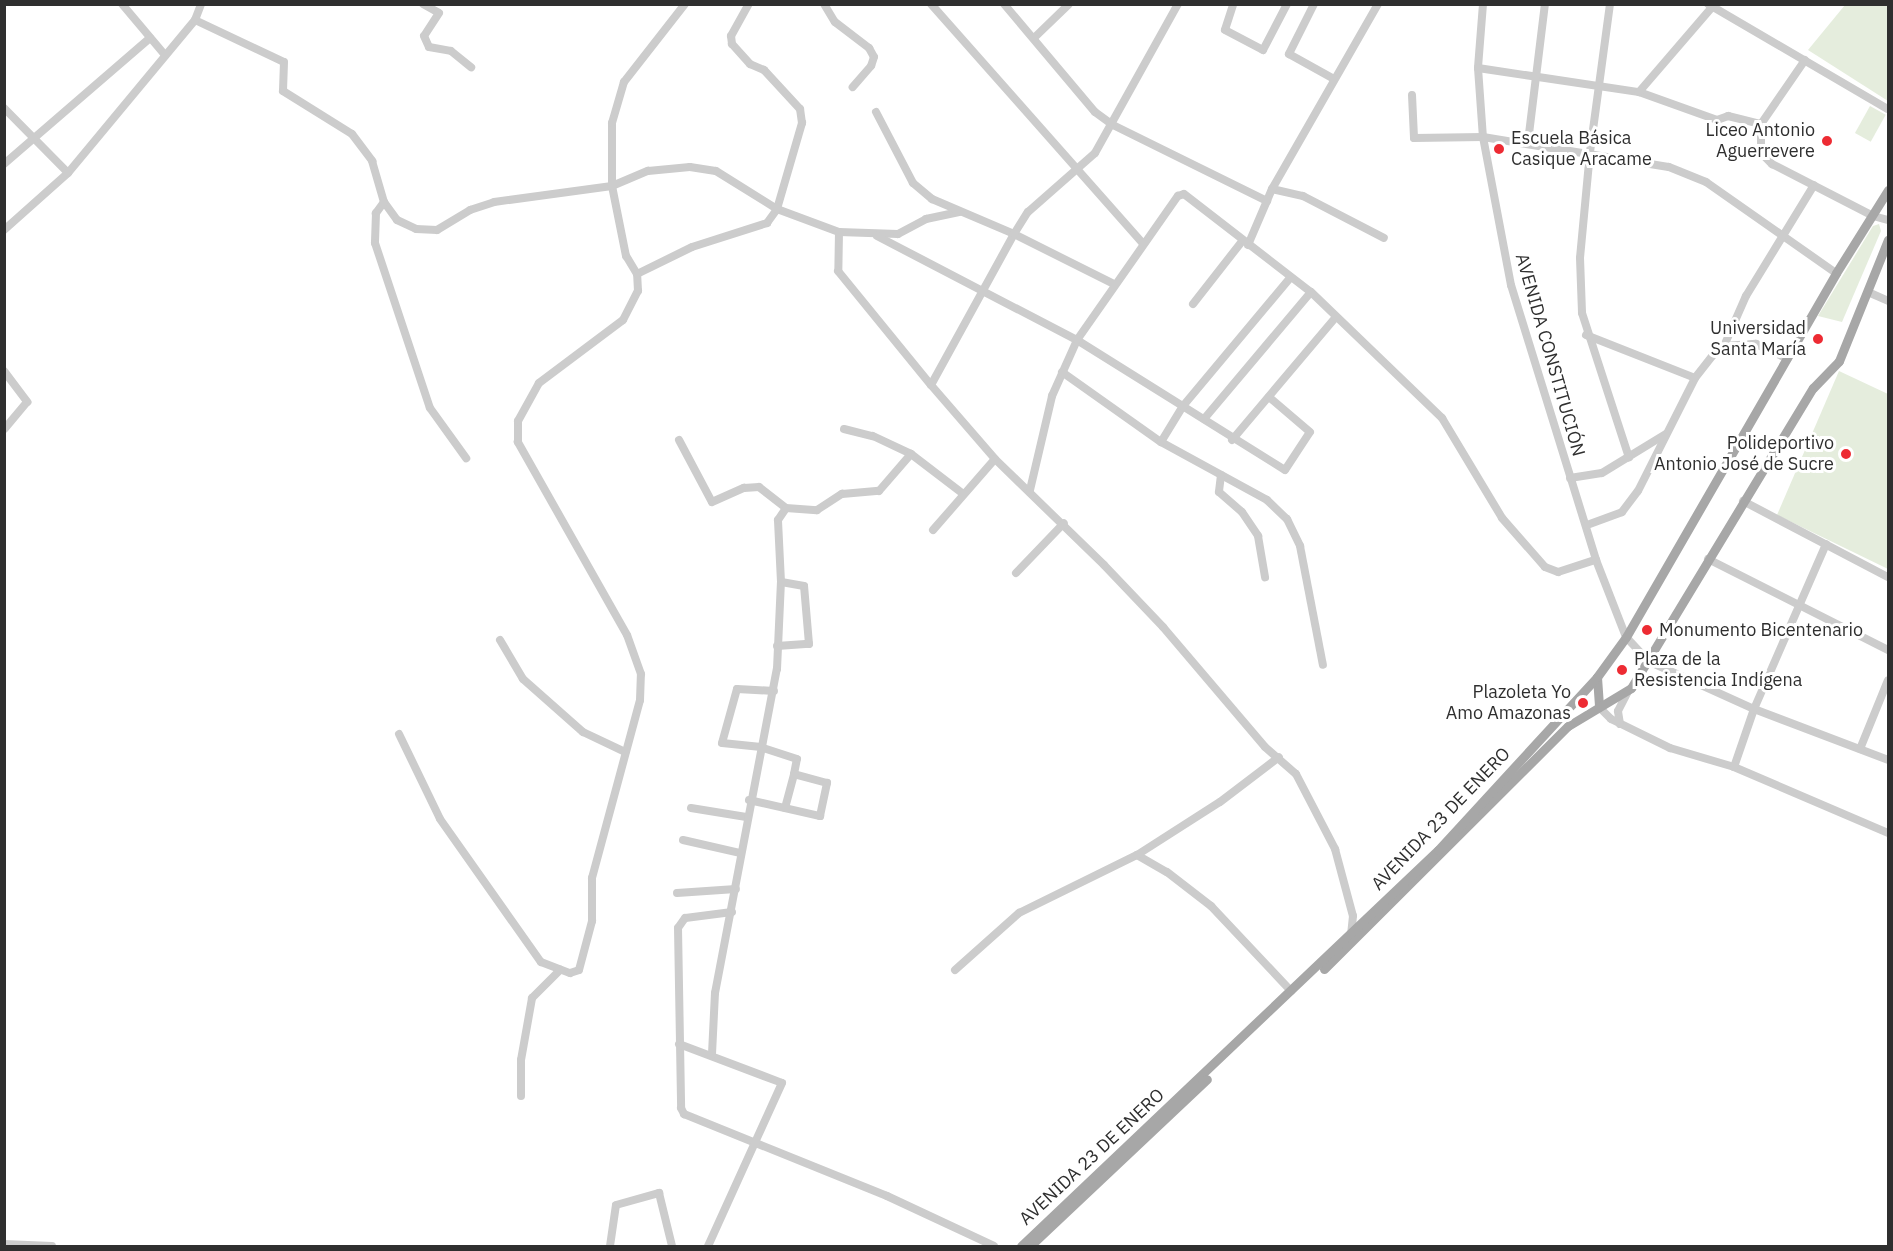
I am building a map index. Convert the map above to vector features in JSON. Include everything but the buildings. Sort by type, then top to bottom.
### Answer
[{"type":"main road","name":"AVENIDA 23 DE ENERO","points":[[1021,1246],[1438,850],[1598,677],[1626,637],[1836,273],[1888,189]]},
{"type":"main road","name":"AVENIDA 23 DE ENERO","points":[[1030,1246],[1352,943],[1568,726],[1628,691],[1813,388],[1839,361],[1888,240]]},
{"type":"main road","points":[[1598,677],[1596,692],[1599,707]]},
{"type":"main road","points":[[1596,692],[1604,700],[1615,699]]},
{"type":"street","points":[[122,4],[165,55]]},
{"type":"street","points":[[4,230],[68,173],[195,20],[201,4]]},
{"type":"street","points":[[423,4],[439,13],[424,36],[429,47],[451,51],[471,67]]},
{"type":"street","points":[[399,734],[440,819],[541,962],[570,973],[579,970],[592,921],[592,878],[640,700],[641,674],[636,655],[518,442],[518,421],[539,383],[623,320],[638,291],[637,274],[626,255],[612,186],[612,123],[624,82],[685,4]]},
{"type":"street","points":[[637,274],[692,247],[767,223],[777,209],[802,123],[801,109],[771,77],[750,64],[732,44],[731,36],[749,4]]},
{"type":"street","points":[[824,4],[835,22],[869,48],[874,57],[871,66],[853,87]]},
{"type":"street","points":[[931,4],[1079,168],[1143,244]]},
{"type":"street","points":[[1004,4],[1035,37],[1095,112],[1113,125],[1267,201]]},
{"type":"street","points":[[1035,37],[1069,4]]},
{"type":"street","points":[[932,385],[1028,212],[1095,153],[1113,125],[1178,4]]},
{"type":"street","points":[[1233,5],[1225,30],[1263,50],[1287,4]]},
{"type":"street","points":[[1314,4],[1288,54],[1334,79]]},
{"type":"street","points":[[1193,304],[1245,242],[1272,189],[1378,4]]},
{"type":"street","name":"AVENIDA CONSTITUCIÓN","points":[[1483,4],[1478,68],[1483,137],[1511,285],[1596,560],[1626,637],[1648,661]]},
{"type":"street","points":[[1528,142],[1545,4]]},
{"type":"street","points":[[1610,4],[1590,152],[1580,258],[1582,312],[1586,335],[1629,458]]},
{"type":"street","points":[[1639,92],[1710,6],[1888,109]]},
{"type":"street","points":[[195,20],[284,62],[283,91],[352,134],[372,161],[384,202],[397,220],[417,229],[437,230],[470,210],[494,202],[612,186],[648,171],[690,167],[716,171],[777,209],[839,232],[874,235],[898,234],[926,219],[960,212]]},
{"type":"street","points":[[4,164],[150,38]]},
{"type":"street","points":[[1805,60],[1761,124],[1759,146],[1765,159],[1873,216],[1888,220]]},
{"type":"street","points":[[1478,68],[1639,92],[1717,120],[1728,116],[1761,124]]},
{"type":"street","points":[[1412,95],[1414,138],[1483,137],[1528,142],[1669,167],[1694,176],[1836,273]]},
{"type":"street","points":[[4,108],[68,173]]},
{"type":"street","points":[[876,112],[913,183],[932,199],[1014,234],[1114,284]]},
{"type":"street","points":[[1587,525],[1622,512],[1638,491],[1695,378],[1724,346],[1746,296],[1781,235],[1814,185]]},
{"type":"street","points":[[1272,189],[1313,201],[1384,238]]},
{"type":"street","points":[[1030,490],[1041,457],[1052,396],[1077,340],[1114,284],[1178,196],[1184,194],[1311,292],[1335,318],[1442,418],[1502,518],[1545,567],[1558,572],[1596,560]]},
{"type":"street","points":[[384,202],[376,213],[375,243],[430,408],[466,458]]},
{"type":"street","points":[[839,232],[838,271],[932,385],[995,459],[1030,490],[1163,627],[1265,747],[1279,757],[1305,787],[1335,849],[1353,916],[1351,935]]},
{"type":"street","points":[[874,235],[1077,340],[1184,406],[1232,440],[1285,470],[1310,432],[1269,397]]},
{"type":"street","points":[[1161,442],[1184,406],[1291,277]]},
{"type":"street","points":[[1204,419],[1311,292]]},
{"type":"street","points":[[1868,292],[1888,301]]},
{"type":"street","points":[[1232,440],[1335,318]]},
{"type":"street","points":[[1586,335],[1695,378]]},
{"type":"street","points":[[1724,346],[1756,344],[1788,359]]},
{"type":"street","points":[[4,371],[27,402],[4,429]]},
{"type":"street","points":[[1062,372],[1161,442],[1267,500],[1287,519],[1300,546],[1323,665]]},
{"type":"street","points":[[844,429],[873,436],[911,454],[962,493]]},
{"type":"street","points":[[1570,478],[1602,474],[1668,433]]},
{"type":"street","points":[[679,440],[712,502],[744,488],[759,487],[786,508],[818,510],[842,494],[879,491],[911,454]]},
{"type":"street","points":[[933,530],[962,493],[995,459]]},
{"type":"street","points":[[1221,475],[1219,492],[1242,512],[1258,536],[1264,577]]},
{"type":"street","points":[[1743,501],[1888,577]]},
{"type":"street","points":[[712,1054],[715,993],[732,912],[749,800],[774,691],[782,582],[778,520],[786,508]]},
{"type":"street","points":[[1016,573],[1064,524]]},
{"type":"street","points":[[1734,767],[1754,709],[1826,544]]},
{"type":"street","points":[[1708,559],[1888,650]]},
{"type":"street","points":[[777,646],[809,644],[804,586],[782,582]]},
{"type":"street","points":[[500,640],[532,687],[583,732],[625,752]]},
{"type":"street","points":[[1648,661],[1754,709],[1888,760]]},
{"type":"street","points":[[1860,749],[1888,680]]},
{"type":"street","points":[[774,691],[737,689],[723,743],[761,747],[797,759],[785,808]]},
{"type":"street","points":[[1620,724],[1618,711],[1628,691]]},
{"type":"street","points":[[1599,707],[1620,724],[1670,748],[1734,767],[1888,833]]},
{"type":"street","points":[[955,970],[1019,913],[1137,855],[1220,802],[1279,757]]},
{"type":"street","points":[[749,800],[820,816],[827,783],[794,774]]},
{"type":"street","points":[[691,808],[746,817]]},
{"type":"street","points":[[683,840],[740,853]]},
{"type":"street","points":[[1137,855],[1167,872],[1211,906],[1292,991]]},
{"type":"street","points":[[677,893],[736,889]]},
{"type":"street","points":[[732,912],[680,922],[681,1108],[684,1114],[887,1196],[994,1246]]},
{"type":"street","points":[[521,1096],[521,1060],[532,998],[560,970]]},
{"type":"street","points":[[680,1044],[712,1054],[782,1083],[708,1246]]},
{"type":"street","points":[[610,1246],[616,1205],[659,1193],[672,1246]]},
{"type":"street","points":[[4,1244],[52,1246]]},
{"type":"green space","points":[[1845,5],[1888,5],[1888,101],[1808,50]]},
{"type":"green space","points":[[1870,106],[1886,115],[1871,142],[1855,133]]},
{"type":"green space","points":[[1879,224],[1881,231],[1842,322],[1818,316],[1873,226]]},
{"type":"green space","name":"Polideportivo Antonio José de Sucre","points":[[1839,371],[1888,394],[1888,569],[1777,515]]},
{"type":"place","name":"Liceo Antonio Aguerrevere","points":[[1827,141]]},
{"type":"place","name":"Escuela Básica Casique Aracame","points":[[1499,149]]},
{"type":"place","name":"Universidad Santa María","points":[[1818,339]]},
{"type":"place","name":"Polideportivo Antonio José de Sucre","points":[[1846,454]]},
{"type":"place","name":"Monumento Bicentenario","points":[[1647,630]]},
{"type":"place","name":"Plaza de la Resistencia Indígena","points":[[1622,670]]},
{"type":"place","name":"Plazoleta Yo Amo Amazonas","points":[[1583,703]]}]
